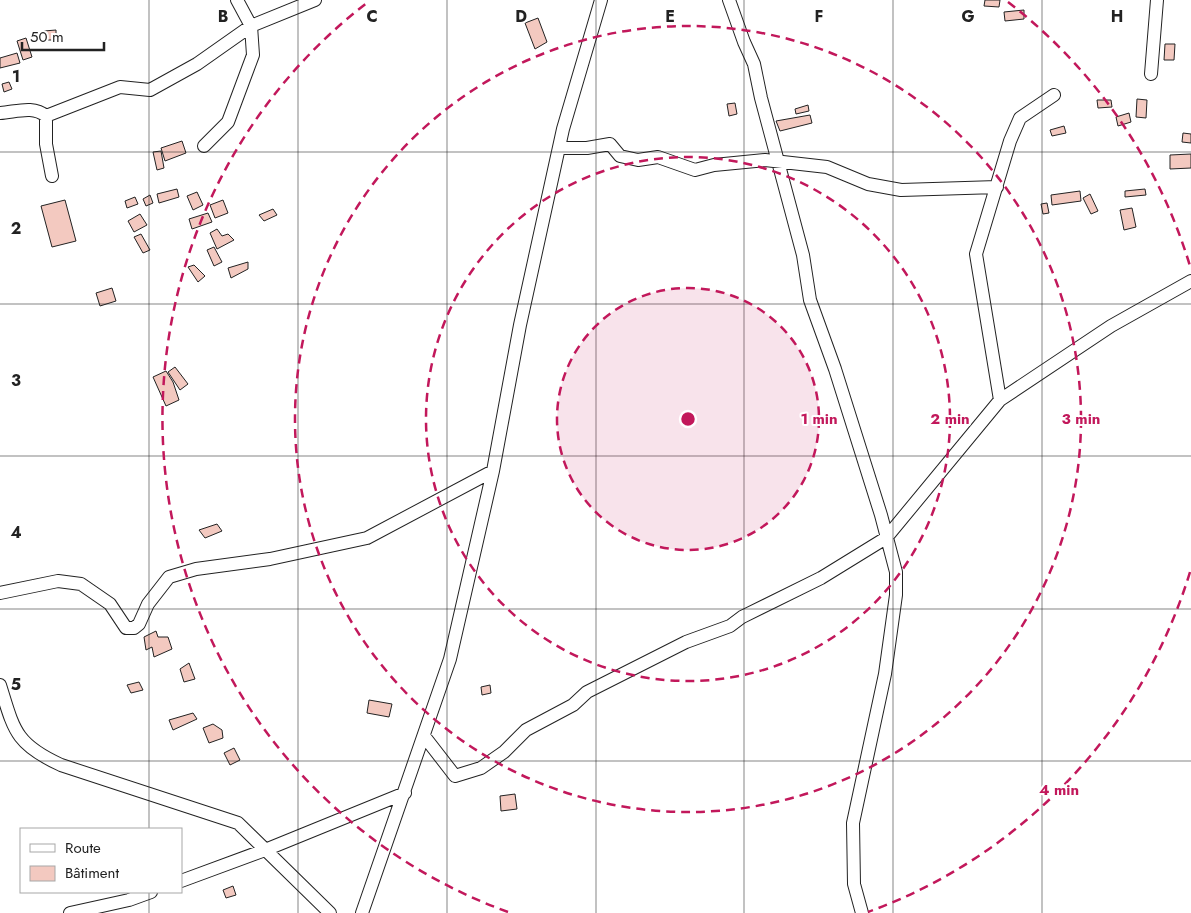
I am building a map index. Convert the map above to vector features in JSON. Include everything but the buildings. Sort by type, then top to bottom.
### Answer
[{"type":"street","points":[[204,146],[228,122],[244,85],[253,54],[251,26],[237,0]]},
{"type":"street","points":[[46,116],[120,87],[150,90],[197,64],[251,26],[315,0]]},
{"type":"street","points":[[362,913],[405,793],[450,658],[494,471],[520,325],[559,148],[601,0]]},
{"type":"street","points":[[729,0],[754,64],[777,161],[803,255],[810,300],[834,370],[896,572],[890,645],[853,823],[854,884],[862,913]]},
{"type":"street","points":[[1151,74],[1157,0]]},
{"type":"street","points":[[1000,400],[976,254],[1010,140],[1020,118],[1054,95]]},
{"type":"street","points":[[0,113],[29,109],[40,110],[46,116],[46,144],[52,176]]},
{"type":"street","points":[[559,148],[587,148],[610,144],[620,156],[638,160],[658,157],[695,170],[714,165],[758,160],[827,167],[868,184],[901,190],[997,187]]},
{"type":"street","points":[[424,736],[455,776],[481,768],[504,752],[526,730],[573,706],[587,692],[686,642],[730,626],[742,616],[821,578],[886,538],[1000,400],[1111,326],[1191,281]]},
{"type":"street","points":[[0,593],[58,581],[81,584],[110,604],[126,628],[134,628],[139,624],[148,604],[169,577],[196,568],[270,559],[367,538],[494,471]]},
{"type":"street","points":[[0,685],[10,720],[22,741],[40,755],[61,764],[238,823],[330,913]]},
{"type":"street","points":[[182,881],[266,850],[405,793]]},
{"type":"street","points":[[70,913],[128,900],[148,893]]}]
